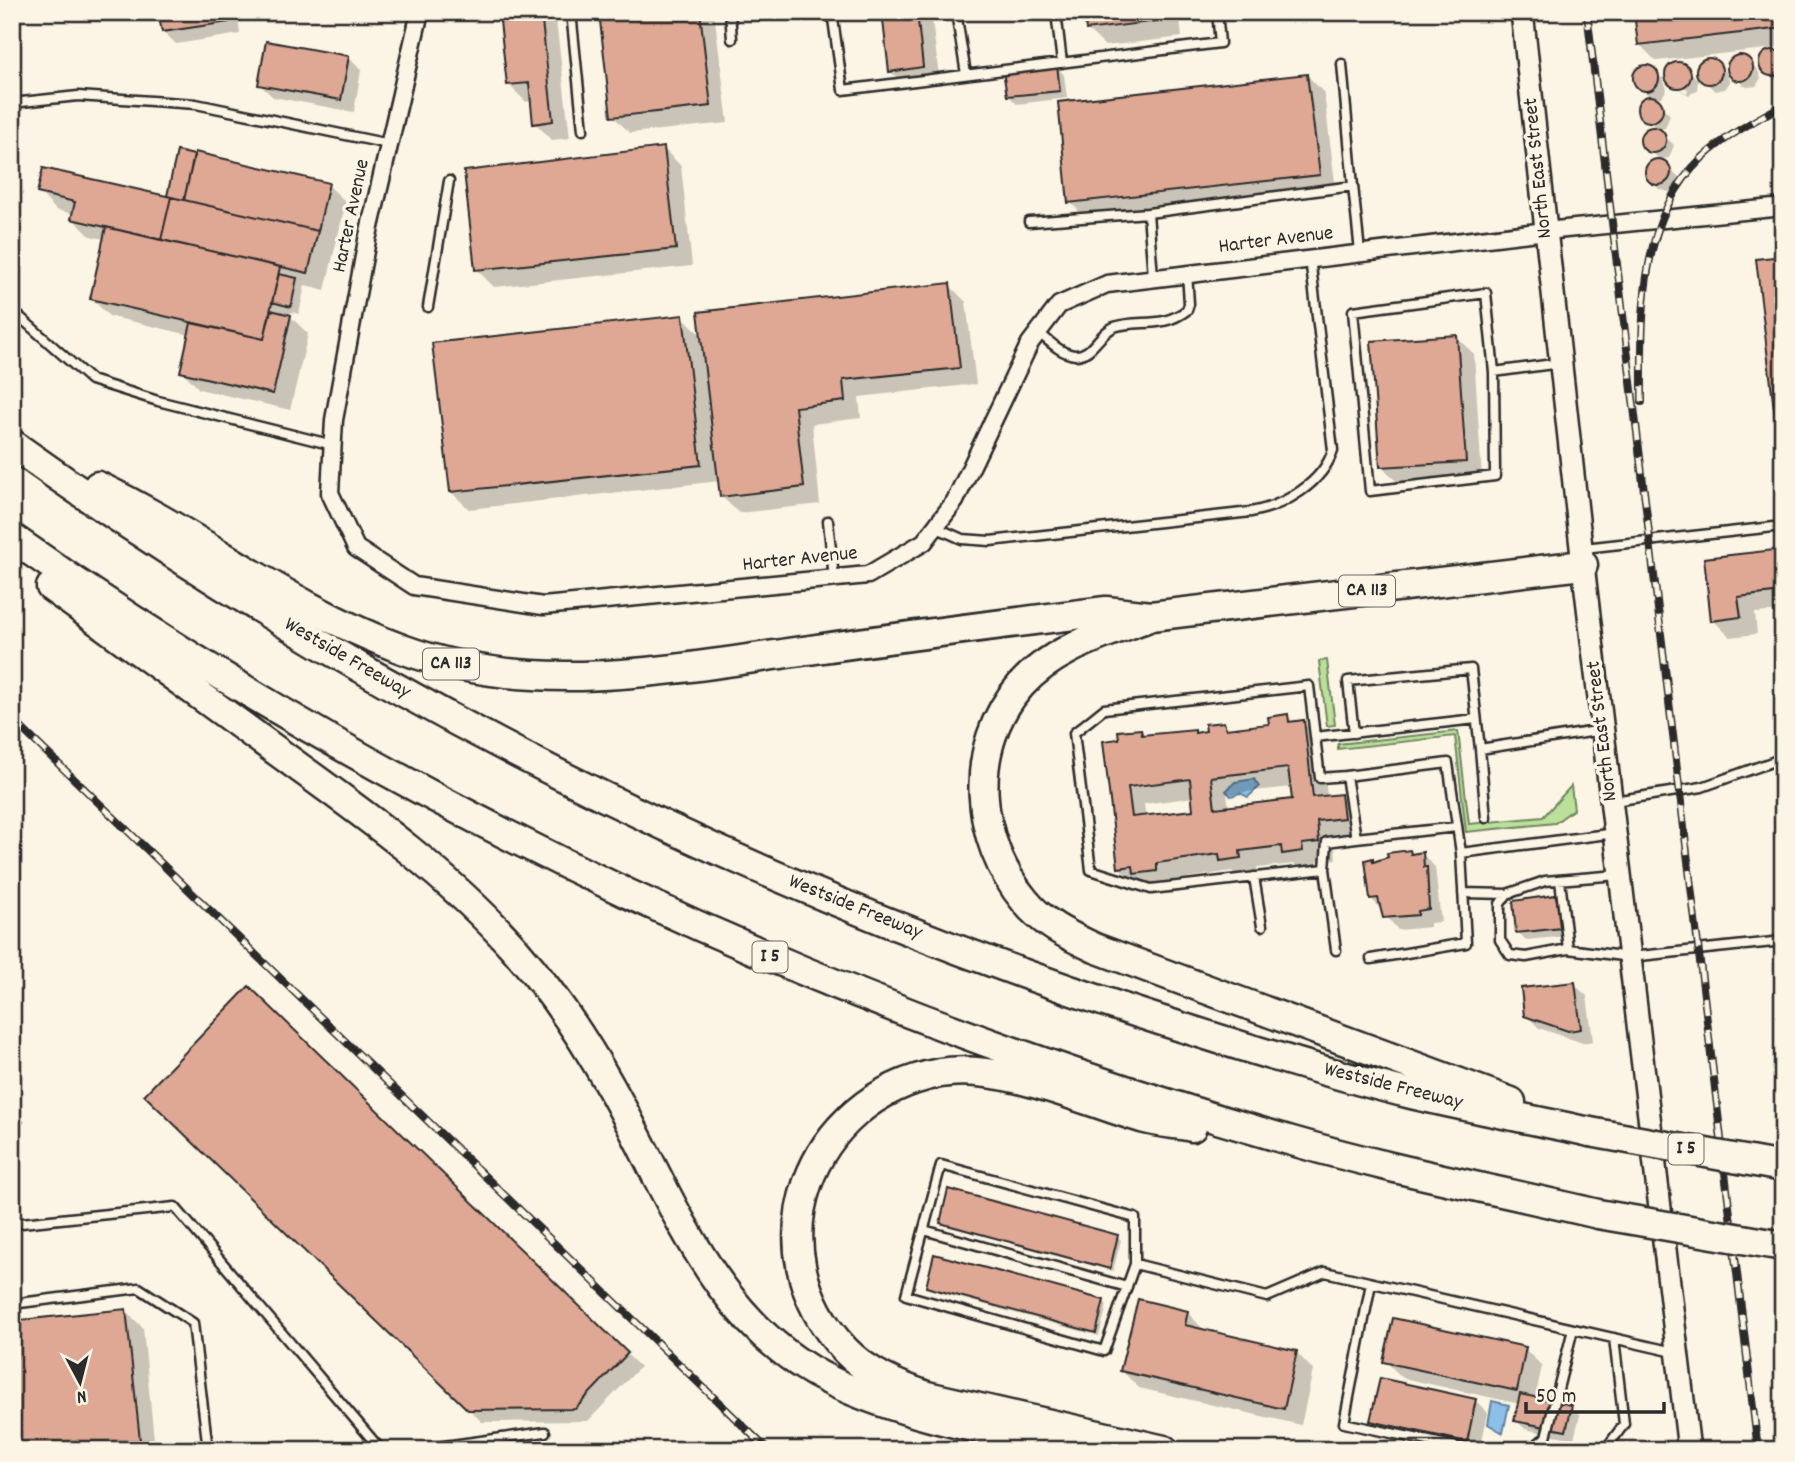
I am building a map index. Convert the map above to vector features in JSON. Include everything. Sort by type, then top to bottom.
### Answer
[{"type":"highway","name":"CA 113","points":[[14,445],[132,502],[293,600],[358,632],[438,660],[495,673],[542,678],[631,674],[1106,611],[1151,616],[1582,557]]},
{"type":"highway","name":"Westside Freeway","points":[[14,445],[270,614],[388,683],[595,792],[714,850],[923,936],[1052,985],[1198,1032],[1410,1093],[1590,1132],[1783,1167]]},
{"type":"highway","name":"I 5","points":[[12,538],[73,581],[213,669],[452,807],[668,913],[874,1000],[1014,1053],[1297,1143],[1598,1214],[1783,1246]]},
{"type":"highway","points":[[12,559],[409,849],[506,939],[579,1035],[610,1085],[693,1244],[720,1286],[752,1325],[792,1358],[830,1381],[872,1399],[922,1414],[1082,1450]]},
{"type":"highway","points":[[1151,616],[1080,643],[1045,663],[1020,686],[992,737],[985,763],[985,821],[1006,875],[1026,903],[1056,929],[1096,948],[1225,998],[1491,1093],[1558,1125]]},
{"type":"highway","points":[[1164,1450],[928,1396],[898,1386],[846,1352],[812,1302],[802,1274],[799,1217],[814,1168],[832,1136],[855,1111],[880,1093],[942,1073],[973,1072],[1014,1079],[1149,1120],[1297,1143]]},
{"type":"main road","name":"North East Street","points":[[1522,12],[1602,730],[1689,1450]]},
{"type":"street","name":"Harter Avenue","points":[[420,12],[362,266],[334,421],[330,493],[356,548],[414,586],[543,606],[868,575],[924,542],[954,501],[1038,332],[1059,305],[1107,284],[1153,276],[1360,252],[1783,207]]},
{"type":"lane","points":[[571,12],[583,130]]},
{"type":"lane","points":[[730,12],[732,39]]},
{"type":"lane","points":[[832,12],[843,90],[1220,43],[1217,12]]},
{"type":"lane","points":[[956,12],[966,75]]},
{"type":"lane","points":[[1056,12],[1062,63]]},
{"type":"lane","points":[[1342,64],[1360,252]]},
{"type":"lane","points":[[12,103],[78,96],[196,104],[389,144]]},
{"type":"lane","points":[[428,307],[449,181]]},
{"type":"lane","points":[[1029,222],[1148,213],[1353,186]]},
{"type":"lane","points":[[1148,213],[1153,276]]},
{"type":"lane","points":[[935,527],[962,539],[990,541],[1239,513],[1265,509],[1317,480],[1329,464],[1333,450],[1310,258]]},
{"type":"lane","points":[[1038,332],[1061,351],[1079,355],[1086,353],[1101,335],[1115,327],[1173,319],[1187,310],[1189,304],[1187,272]]},
{"type":"lane","points":[[1486,293],[1494,372],[1495,476],[1370,491],[1353,311],[1486,293]]},
{"type":"lane","points":[[12,310],[91,380],[158,401],[333,445]]},
{"type":"lane","points":[[1494,372],[1560,363]]},
{"type":"lane","points":[[828,521],[835,578]]},
{"type":"lane","points":[[1582,557],[1783,526]]},
{"type":"lane","points":[[1354,733],[1348,681],[1471,669],[1486,818]]},
{"type":"lane","points":[[1325,869],[1150,889],[1091,870],[1073,733],[1104,709],[1309,686],[1320,778],[1448,763],[1461,853],[1466,943],[1371,959]]},
{"type":"lane","points":[[1315,737],[1476,719]]},
{"type":"lane","points":[[1480,748],[1602,730]]},
{"type":"lane","points":[[1611,802],[1702,787],[1783,758]]},
{"type":"lane","points":[[1346,776],[1356,838]]},
{"type":"lane","points":[[1336,950],[1325,869],[1327,842],[1457,827]]},
{"type":"lane","points":[[1461,853],[1615,832]]},
{"type":"lane","points":[[1463,893],[1507,894],[1545,881],[1620,875]]},
{"type":"lane","points":[[1254,877],[1262,926]]},
{"type":"lane","points":[[1560,880],[1568,949]]},
{"type":"lane","points":[[1507,894],[1500,904],[1500,940],[1510,955],[1526,957],[1568,949],[1630,957],[1782,943]]},
{"type":"lane","points":[[941,1165],[1135,1218],[1135,1264],[1104,1351],[906,1295],[924,1230],[941,1165]]},
{"type":"lane","points":[[12,1224],[175,1207],[381,1450]]},
{"type":"lane","points":[[924,1230],[1127,1287]]},
{"type":"lane","points":[[1135,1264],[1267,1297],[1325,1272],[1677,1353]]},
{"type":"lane","points":[[1371,1283],[1344,1423],[1471,1450]]},
{"type":"lane","points":[[12,1304],[139,1288],[193,1323],[208,1450]]},
{"type":"lane","points":[[1530,1450],[1546,1437],[1573,1329]]},
{"type":"lane","points":[[1605,1450],[1623,1424],[1614,1338]]},
{"type":"lane","points":[[415,1450],[545,1432]]},
{"type":"green space","points":[[1327,660],[1335,725],[1327,726],[1319,661]]},
{"type":"green space","points":[[1458,731],[1469,824],[1543,817],[1571,786],[1574,809],[1555,823],[1466,832],[1455,736],[1338,749],[1338,744]]},
{"type":"water","points":[[1254,779],[1259,787],[1248,797],[1240,793],[1231,796],[1226,791],[1235,782]]},
{"type":"water","points":[[1492,1401],[1509,1405],[1503,1433],[1488,1424]]},
{"type":"building","points":[[158,12],[227,12],[229,22],[162,32]]},
{"type":"building","points":[[499,12],[541,12],[553,121],[533,124],[529,83],[507,85]]},
{"type":"building","points":[[599,12],[700,12],[711,106],[611,117]]},
{"type":"building","points":[[882,12],[917,12],[923,67],[889,72]]},
{"type":"building","points":[[1084,12],[1165,12],[1166,20],[1086,30]]},
{"type":"building","points":[[1634,12],[1783,12],[1783,28],[1638,45]]},
{"type":"building","points":[[266,41],[349,56],[341,100],[258,85]]},
{"type":"building","points":[[1772,50],[1781,54],[1785,63],[1781,72],[1772,76],[1763,72],[1759,63],[1763,54]]},
{"type":"building","points":[[1740,55],[1749,59],[1753,68],[1749,77],[1740,81],[1731,77],[1727,68],[1731,59]]},
{"type":"building","points":[[1709,58],[1718,62],[1722,71],[1718,80],[1709,84],[1700,80],[1696,71],[1700,62]]},
{"type":"building","points":[[1678,62],[1687,66],[1691,75],[1687,84],[1678,88],[1669,84],[1665,75],[1669,66]]},
{"type":"building","points":[[1057,65],[1060,91],[1007,96],[1003,71]]},
{"type":"building","points":[[1646,65],[1655,69],[1659,78],[1655,87],[1646,91],[1637,87],[1633,78],[1637,69]]},
{"type":"building","points":[[1307,74],[1320,175],[1068,203],[1058,102]]},
{"type":"building","points":[[1650,96],[1659,100],[1663,109],[1659,118],[1650,122],[1641,118],[1637,109],[1641,100]]},
{"type":"building","points":[[1653,127],[1662,131],[1666,140],[1662,149],[1653,153],[1644,149],[1640,140],[1644,131]]},
{"type":"building","points":[[664,147],[676,249],[475,270],[464,171]]},
{"type":"building","points":[[177,151],[194,155],[184,200],[167,196]]},
{"type":"building","points":[[195,152],[329,183],[318,231],[184,200]]},
{"type":"building","points":[[1658,159],[1667,163],[1671,172],[1667,181],[1658,185],[1649,181],[1645,172],[1649,163]]},
{"type":"building","points":[[43,168],[171,197],[161,240],[71,219],[75,202],[37,193]]},
{"type":"building","points":[[171,197],[318,231],[308,273],[161,240]]},
{"type":"building","points":[[106,227],[280,267],[264,339],[90,299]]},
{"type":"building","points":[[1783,256],[1783,476],[1782,476],[1756,259]]},
{"type":"building","points":[[279,274],[297,278],[291,307],[272,302]]},
{"type":"building","points":[[950,283],[960,368],[843,380],[845,401],[795,407],[804,487],[720,497],[698,312]]},
{"type":"building","points":[[271,310],[291,315],[273,394],[180,372],[191,323],[264,339]]},
{"type":"building","points":[[683,315],[701,465],[450,492],[432,343]]},
{"type":"building","points":[[1457,335],[1466,462],[1380,467],[1371,341]]},
{"type":"building","points":[[1783,549],[1783,592],[1738,597],[1741,617],[1711,621],[1704,558]]},
{"type":"building","points":[[1288,714],[1289,722],[1304,720],[1313,797],[1341,794],[1344,818],[1317,821],[1319,842],[1302,844],[1303,851],[1282,854],[1281,846],[1240,851],[1241,858],[1220,861],[1219,854],[1157,863],[1157,871],[1134,874],[1133,866],[1118,868],[1103,741],[1119,739],[1118,731],[1141,729],[1142,735],[1195,730],[1195,733],[1206,731],[1205,724],[1224,722],[1226,729],[1269,724],[1268,717]],"holes":[[[1288,768],[1292,799],[1215,808],[1211,777]],[[1190,779],[1193,810],[1132,817],[1128,787]]]},
{"type":"building","points":[[1410,850],[1411,854],[1423,852],[1424,867],[1427,867],[1429,909],[1418,911],[1418,915],[1383,918],[1378,898],[1370,899],[1365,860],[1373,858],[1373,862],[1388,857],[1387,853]]},
{"type":"building","points":[[1556,895],[1561,928],[1516,933],[1513,901]]},
{"type":"building","points":[[1575,982],[1581,1029],[1568,1031],[1524,1016],[1521,988]]},
{"type":"building","points":[[249,986],[628,1353],[575,1409],[468,1410],[144,1095]]},
{"type":"building","points":[[948,1189],[1118,1235],[1110,1269],[940,1223]]},
{"type":"building","points":[[934,1254],[1104,1300],[1096,1333],[926,1287]]},
{"type":"building","points":[[1138,1299],[1188,1311],[1185,1325],[1297,1351],[1284,1409],[1120,1371]]},
{"type":"building","points":[[126,1309],[141,1450],[12,1450],[12,1358],[17,1357],[12,1321]]},
{"type":"building","points":[[1393,1318],[1526,1347],[1517,1391],[1383,1362]]},
{"type":"building","points":[[1380,1378],[1476,1399],[1467,1442],[1370,1421]]},
{"type":"building","points":[[1520,1394],[1572,1405],[1566,1431],[1514,1421]]},
{"type":"railway","points":[[1587,12],[1758,1450]]},
{"type":"railway","points":[[1642,402],[1644,305],[1654,241],[1665,211],[1681,183],[1702,158],[1731,136],[1783,105]]},
{"type":"railway","points":[[12,719],[768,1450]]}]
